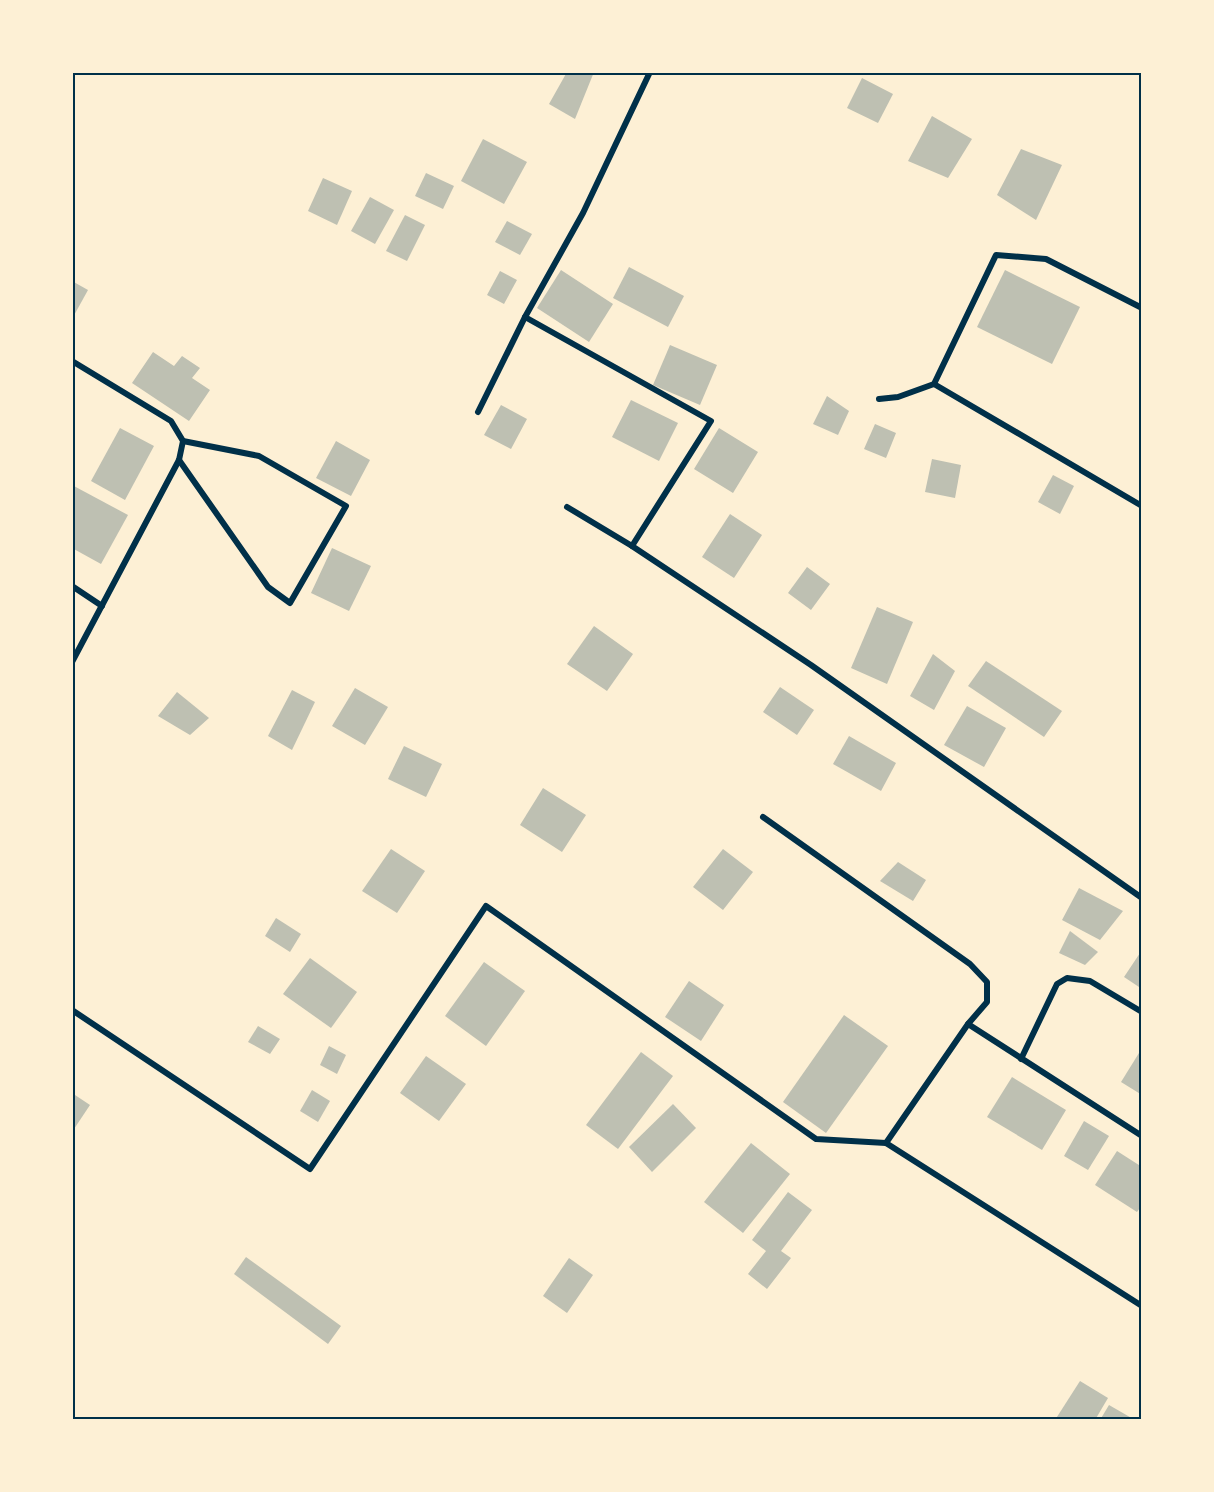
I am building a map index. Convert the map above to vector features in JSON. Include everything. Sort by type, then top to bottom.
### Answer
[{"type":"street","points":[[478,412],[525,316],[583,213],[650,72]]},
{"type":"street","points":[[879,399],[898,397],[934,384],[996,255],[1046,259],[1142,308]]},
{"type":"street","points":[[525,316],[711,421],[632,546]]},
{"type":"street","points":[[72,361],[171,421],[183,441],[179,460],[72,662]]},
{"type":"street","points":[[934,384],[1142,506]]},
{"type":"street","points":[[179,460],[268,587],[290,603],[346,506],[260,456],[183,441]]},
{"type":"street","points":[[567,507],[632,546],[811,665],[1142,898]]},
{"type":"street","points":[[72,586],[102,606]]},
{"type":"street","points":[[764,817],[970,964],[987,982],[987,1002],[968,1024],[886,1143]]},
{"type":"street","points":[[72,1010],[310,1169],[486,906],[816,1139],[886,1143],[1142,1306]]},
{"type":"street","points":[[1021,1059],[1057,984],[1067,978],[1090,981],[1142,1012]]},
{"type":"street","points":[[968,1024],[1142,1136]]},
{"type":"building","points":[[567,72],[594,72],[575,119],[549,104]]},
{"type":"building","points":[[862,78],[893,94],[878,123],[847,108]]},
{"type":"building","points":[[932,116],[972,139],[948,178],[908,161]]},
{"type":"building","points":[[483,139],[527,162],[504,204],[461,181]]},
{"type":"building","points":[[1021,149],[1062,165],[1036,220],[997,195]]},
{"type":"building","points":[[426,173],[454,186],[443,209],[415,196]]},
{"type":"building","points":[[323,178],[352,191],[337,225],[308,211]]},
{"type":"building","points":[[370,197],[394,210],[375,244],[351,231]]},
{"type":"building","points":[[405,215],[425,225],[407,261],[386,251]]},
{"type":"building","points":[[507,221],[532,234],[520,255],[495,242]]},
{"type":"building","points":[[629,267],[684,296],[668,327],[613,298]]},
{"type":"building","points":[[561,270],[613,304],[589,342],[537,308]]},
{"type":"building","points":[[1005,270],[1080,307],[1052,364],[977,327]]},
{"type":"building","points":[[500,271],[517,280],[504,304],[487,295]]},
{"type":"building","points":[[72,281],[88,290],[72,319]]},
{"type":"building","points":[[670,345],[717,365],[700,405],[653,385]]},
{"type":"building","points":[[153,352],[174,366],[182,356],[200,368],[192,378],[210,390],[189,421],[132,383]]},
{"type":"building","points":[[827,396],[849,411],[838,435],[813,424]]},
{"type":"building","points":[[631,400],[678,423],[659,461],[612,437]]},
{"type":"building","points":[[501,405],[527,419],[511,449],[484,435]]},
{"type":"building","points":[[875,424],[896,433],[886,458],[864,449]]},
{"type":"building","points":[[120,428],[154,446],[125,500],[91,481]]},
{"type":"building","points":[[719,428],[758,452],[733,493],[694,469]]},
{"type":"building","points":[[336,441],[370,460],[351,496],[316,478]]},
{"type":"building","points":[[932,459],[961,465],[955,498],[925,492]]},
{"type":"building","points":[[1053,475],[1074,486],[1060,514],[1038,502]]},
{"type":"building","points":[[72,485],[128,515],[101,564],[72,548]]},
{"type":"building","points":[[730,514],[762,535],[734,578],[702,557]]},
{"type":"building","points":[[332,548],[371,566],[349,611],[311,593]]},
{"type":"building","points":[[807,567],[830,584],[811,610],[788,593]]},
{"type":"building","points":[[877,607],[913,622],[887,684],[851,668]]},
{"type":"building","points":[[594,626],[633,654],[607,691],[567,664]]},
{"type":"building","points":[[933,654],[955,671],[934,710],[910,696]]},
{"type":"building","points":[[986,661],[1062,711],[1044,737],[968,686]]},
{"type":"building","points":[[780,687],[814,710],[797,735],[763,712]]},
{"type":"building","points":[[355,688],[388,707],[365,745],[332,726]]},
{"type":"building","points":[[292,690],[315,702],[292,750],[268,736]]},
{"type":"building","points":[[177,692],[209,718],[190,735],[158,716]]},
{"type":"building","points":[[967,706],[1006,728],[984,767],[944,745]]},
{"type":"building","points":[[849,736],[896,763],[881,791],[833,764]]},
{"type":"building","points":[[404,746],[442,764],[426,797],[388,779]]},
{"type":"building","points":[[543,788],[586,815],[562,852],[520,825]]},
{"type":"building","points":[[391,849],[425,871],[397,913],[362,891]]},
{"type":"building","points":[[723,849],[753,872],[723,910],[693,887]]},
{"type":"building","points":[[898,862],[926,880],[913,901],[880,881]]},
{"type":"building","points":[[1079,888],[1123,911],[1100,940],[1062,920]]},
{"type":"building","points":[[276,918],[301,934],[290,952],[265,936]]},
{"type":"building","points":[[1070,931],[1098,952],[1085,965],[1059,953]]},
{"type":"building","points":[[1142,950],[1142,989],[1124,977]]},
{"type":"building","points":[[310,958],[357,992],[331,1028],[283,994]]},
{"type":"building","points":[[484,962],[525,991],[486,1046],[445,1016]]},
{"type":"building","points":[[689,981],[724,1005],[701,1041],[665,1017]]},
{"type":"building","points":[[844,1015],[888,1046],[826,1133],[783,1102]]},
{"type":"building","points":[[258,1026],[280,1039],[270,1054],[248,1042]]},
{"type":"building","points":[[329,1046],[346,1055],[337,1074],[320,1065]]},
{"type":"building","points":[[641,1052],[673,1076],[618,1149],[586,1125]]},
{"type":"building","points":[[1139,1053],[1142,1055],[1142,1095],[1121,1082]]},
{"type":"building","points":[[426,1056],[466,1084],[439,1121],[400,1093]]},
{"type":"building","points":[[1012,1077],[1066,1110],[1042,1150],[987,1117]]},
{"type":"building","points":[[312,1090],[330,1101],[318,1122],[300,1111]]},
{"type":"building","points":[[72,1093],[90,1105],[72,1132]]},
{"type":"building","points":[[673,1104],[696,1128],[652,1172],[629,1147]]},
{"type":"building","points":[[1084,1121],[1109,1136],[1088,1170],[1064,1156]]},
{"type":"building","points":[[751,1143],[790,1174],[743,1233],[704,1202]]},
{"type":"building","points":[[1117,1151],[1142,1167],[1142,1205],[1137,1212],[1095,1185]]},
{"type":"building","points":[[788,1192],[812,1210],[781,1251],[791,1258],[767,1289],[748,1274],[766,1251],[752,1240]]},
{"type":"building","points":[[246,1257],[341,1326],[328,1344],[234,1274]]},
{"type":"building","points":[[569,1258],[593,1275],[567,1313],[543,1296]]},
{"type":"building","points":[[1080,1381],[1108,1398],[1095,1420],[1055,1420]]},
{"type":"building","points":[[1109,1405],[1135,1420],[1100,1420]]}]
